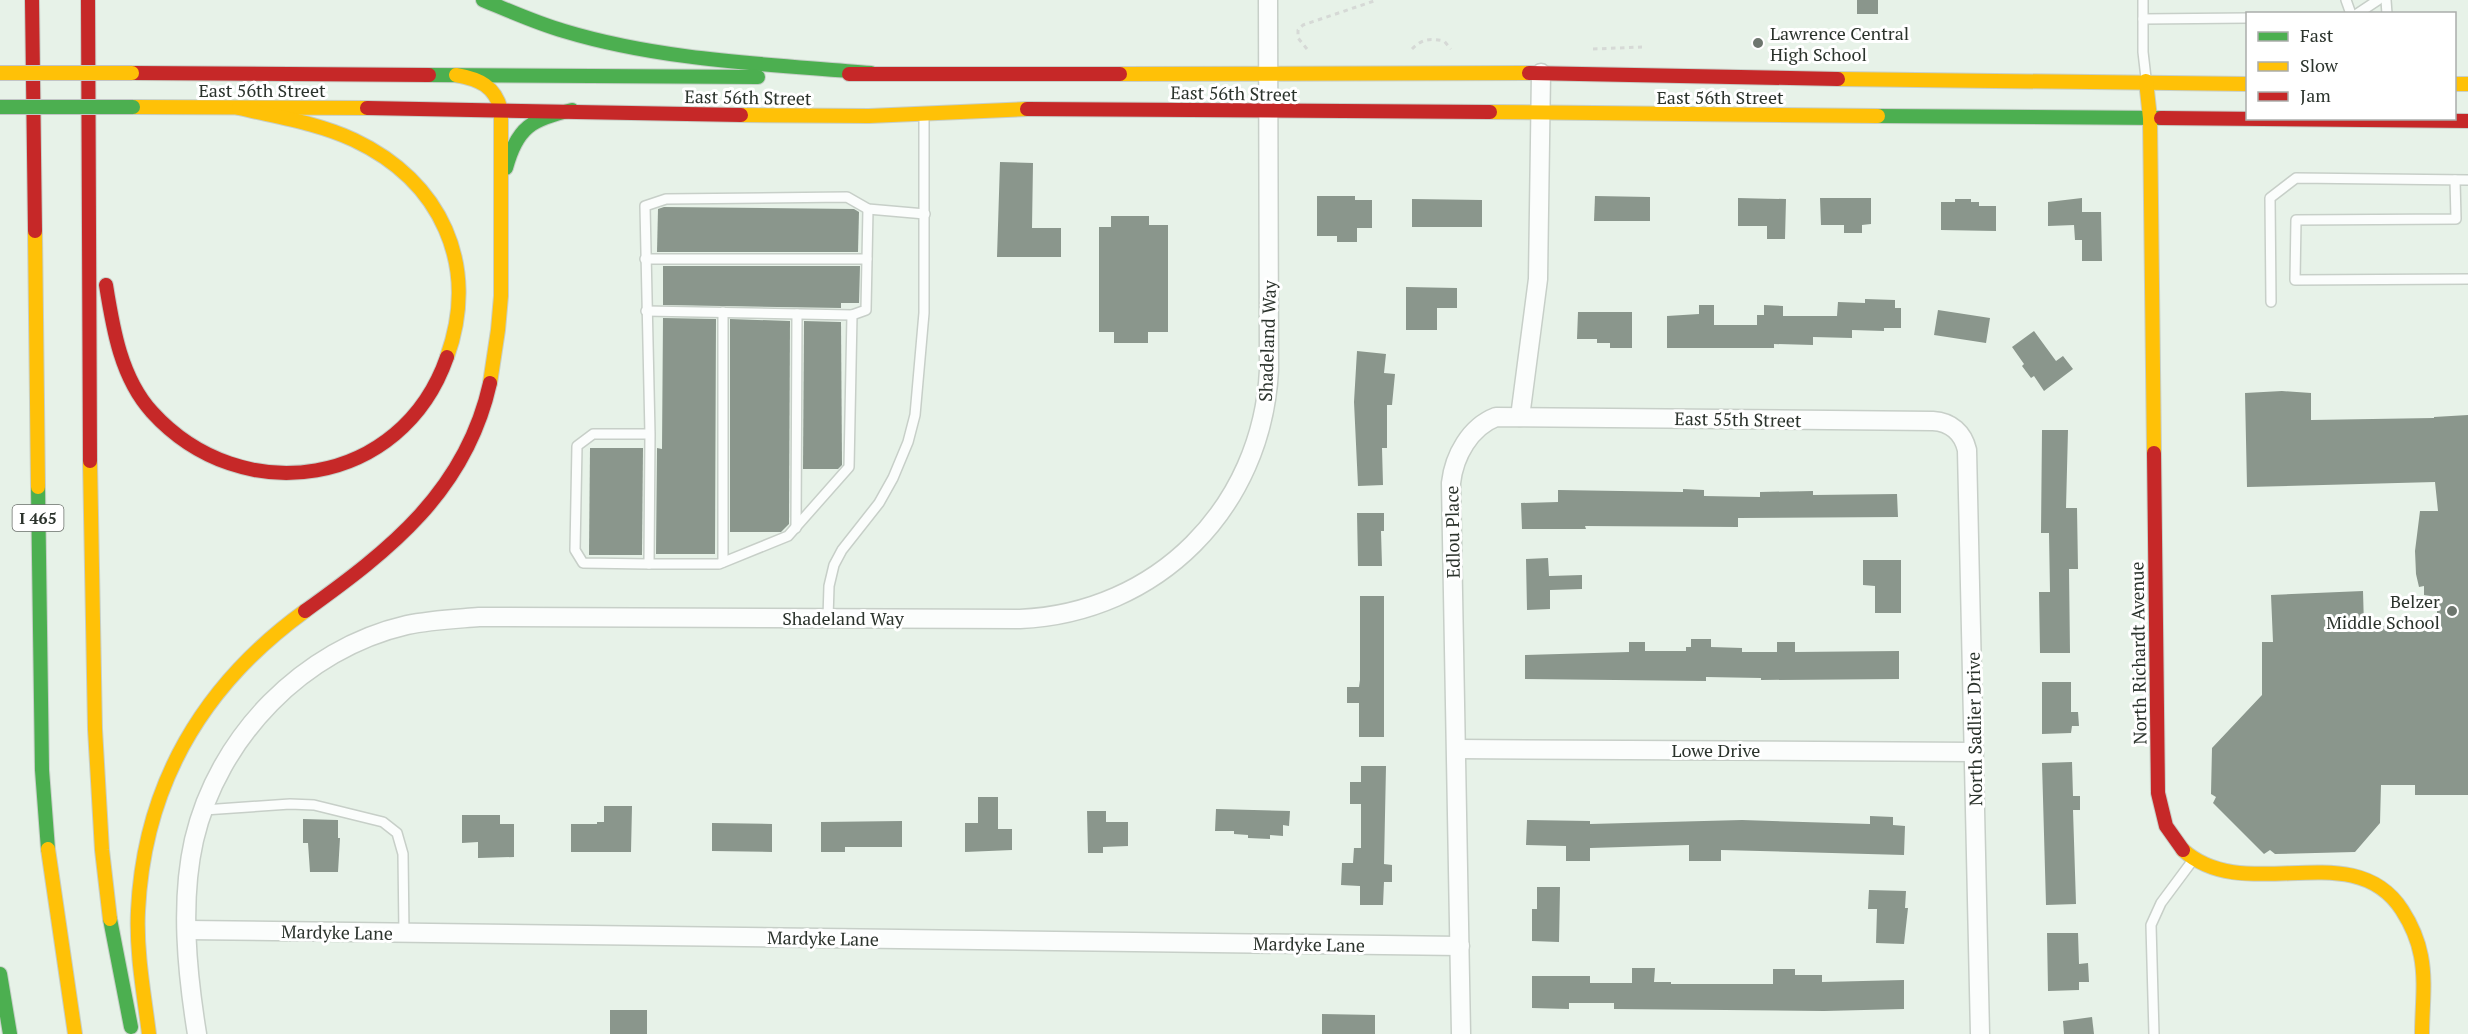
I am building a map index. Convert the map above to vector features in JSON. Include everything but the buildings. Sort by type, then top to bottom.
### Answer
[{"type":"main road","name":"I 465","points":[[32,0],[42,770],[44,814],[56,923],[75,1034]]},
{"type":"main road","points":[[88,0],[91,496],[98,793],[111,924],[120,982],[133,1034]]},
{"type":"main road","points":[[483,0],[546,26],[623,46],[710,59],[871,73]]},
{"type":"main road","name":"East 56th Street","points":[[0,73],[753,77],[871,73],[1269,82],[1541,72],[1721,78],[2146,81],[2246,84]]},
{"type":"main road","points":[[149,1034],[137,916],[141,864],[155,802],[189,732],[212,698],[235,672],[281,629],[378,559],[403,537],[445,485],[462,458],[489,390],[498,346],[502,266],[500,99],[489,86],[477,79],[456,75]]},
{"type":"main road","name":"North Richardt Avenue","points":[[2146,81],[2150,118],[2158,793],[2162,822],[2176,844],[2193,859],[2227,874],[2346,874],[2379,886],[2399,905],[2409,920],[2421,954],[2422,1034]]},
{"type":"main road","name":"East 56th Street","points":[[0,107],[501,110],[711,116],[924,114],[1046,108],[1270,112],[1878,114],[2246,119]]},
{"type":"main road","points":[[90,187],[118,349],[150,410],[172,432],[201,452],[222,461],[252,469],[277,472],[305,473],[329,469],[374,449],[395,435],[427,400],[446,361],[454,338],[459,309],[457,267],[448,232],[436,212],[409,178],[369,148],[334,131],[239,108]]},
{"type":"main road","points":[[500,193],[510,146],[518,134],[531,123],[548,115],[572,111]]},
{"type":"main road","name":"East 56th Street","points":[[2362,120],[2468,121]]},
{"type":"main road","points":[[0,974],[10,1034]]},
{"type":"street","name":"Shadeland Way","points":[[197,1034],[192,1000],[187,901],[192,851],[204,810],[228,757],[249,725],[275,698],[303,675],[339,652],[390,630],[430,622],[479,617],[1020,619],[1057,616],[1101,604],[1132,590],[1162,572],[1200,537],[1222,510],[1240,481],[1256,440],[1266,399],[1269,370],[1268,0]]},
{"type":"street","points":[[1520,417],[1538,279],[1541,72]]},
{"type":"street","name":"Edlou Place","points":[[1461,1034],[1451,479],[1459,452],[1474,432],[1496,417],[1520,417]]},
{"type":"street","name":"East 55th Street","points":[[1520,417],[1934,421],[1948,424],[1955,429]]},
{"type":"street","name":"North Sadlier Drive","points":[[1955,429],[1962,435],[1968,450],[1980,1034]]},
{"type":"street","name":"Lowe Drive","points":[[1457,749],[1974,752]]},
{"type":"street","name":"Mardyke Lane","points":[[187,930],[1460,946]]},
{"type":"lane","points":[[2143,0],[2146,81]]},
{"type":"lane","points":[[2360,12],[2378,0]]},
{"type":"lane","points":[[2143,19],[2246,18]]},
{"type":"lane","points":[[828,618],[829,586],[834,565],[842,550],[879,503],[893,478],[908,442],[915,415],[924,313],[924,114]]},
{"type":"lane","points":[[2271,302],[2270,198],[2296,178],[2468,180]]},
{"type":"lane","points":[[2455,180],[2456,219],[2296,220],[2295,280],[2468,279]]},
{"type":"lane","points":[[649,564],[650,434],[645,206],[666,198],[847,197],[868,209],[925,214]]},
{"type":"lane","points":[[646,311],[852,315],[867,310],[868,209]]},
{"type":"lane","points":[[645,259],[867,259]]},
{"type":"lane","points":[[723,312],[723,562]]},
{"type":"lane","points":[[796,528],[797,314]]},
{"type":"lane","points":[[650,434],[593,434],[577,446],[575,550],[584,563],[723,562],[788,536],[849,467],[852,315]]},
{"type":"lane","points":[[204,810],[290,804],[314,805],[383,822],[397,833],[403,854],[404,933]]},
{"type":"lane","points":[[2154,1034],[2151,925],[2161,903],[2193,859]]},
{"type":"path","points":[[1310,50],[1305,48],[1298,38],[1298,30],[1303,25],[1377,0]]},
{"type":"path","points":[[1411,49],[1425,39],[1444,41],[1452,49]]},
{"type":"path","points":[[1587,49],[1642,46]]},
{"type":"traffic: fast","points":[[483,0],[554,28],[639,49],[716,60],[871,73]]},
{"type":"traffic: fast","points":[[429,75],[758,77]]},
{"type":"traffic: fast","points":[[0,107],[133,107]]},
{"type":"traffic: fast","points":[[506,168],[515,143],[528,127],[546,117],[572,110]]},
{"type":"traffic: fast","points":[[1878,116],[2161,118]]},
{"type":"traffic: fast","points":[[38,487],[42,770],[48,849]]},
{"type":"traffic: fast","points":[[110,919],[131,1027]]},
{"type":"traffic: fast","points":[[0,974],[10,1034]]},
{"type":"traffic: slow","points":[[0,73],[132,73]]},
{"type":"traffic: slow","points":[[1120,74],[1529,73]]},
{"type":"traffic: slow","points":[[456,75],[485,85],[495,95],[501,110],[501,296],[490,383]]},
{"type":"traffic: slow","points":[[1838,79],[2246,84]]},
{"type":"traffic: slow","points":[[2146,81],[2150,118],[2154,453]]},
{"type":"traffic: slow","points":[[2456,84],[2468,84]]},
{"type":"traffic: slow","points":[[133,107],[367,108]]},
{"type":"traffic: slow","points":[[239,108],[340,134],[384,157],[410,178],[430,202],[446,229],[455,259],[459,290],[456,323],[447,357]]},
{"type":"traffic: slow","points":[[741,115],[869,116],[1027,109]]},
{"type":"traffic: slow","points":[[1490,112],[1878,116]]},
{"type":"traffic: slow","points":[[35,231],[38,487]]},
{"type":"traffic: slow","points":[[90,461],[95,729],[102,850],[110,919]]},
{"type":"traffic: slow","points":[[149,1034],[139,957],[138,911],[143,865],[152,821],[167,780],[186,742],[209,705],[237,671],[269,640],[305,611]]},
{"type":"traffic: slow","points":[[48,849],[75,1034]]},
{"type":"traffic: slow","points":[[2183,850],[2208,866],[2237,873],[2328,873],[2356,877],[2381,888],[2402,910],[2418,944],[2423,976],[2422,1034]]},
{"type":"traffic: jam","points":[[32,0],[35,231]]},
{"type":"traffic: jam","points":[[88,0],[90,461]]},
{"type":"traffic: jam","points":[[132,73],[429,75]]},
{"type":"traffic: jam","points":[[1529,73],[1838,79]]},
{"type":"traffic: jam","points":[[849,74],[1120,74]]},
{"type":"traffic: jam","points":[[367,108],[741,115]]},
{"type":"traffic: jam","points":[[1027,109],[1490,112]]},
{"type":"traffic: jam","points":[[2161,118],[2246,119]]},
{"type":"traffic: jam","points":[[2366,120],[2468,121]]},
{"type":"traffic: jam","points":[[106,285],[120,352],[141,399],[152,412],[189,443],[230,463],[273,472],[316,470],[358,458],[395,434],[425,401],[447,357]]},
{"type":"traffic: jam","points":[[305,611],[395,541],[443,487],[463,456],[479,421],[490,383]]},
{"type":"traffic: jam","points":[[2154,453],[2158,793],[2166,826],[2183,850]]},
{"type":"place","name":"Lawrence Central High School","points":[[1758,43]]},
{"type":"place","name":"Belzer Middle School","points":[[2452,611]]}]
